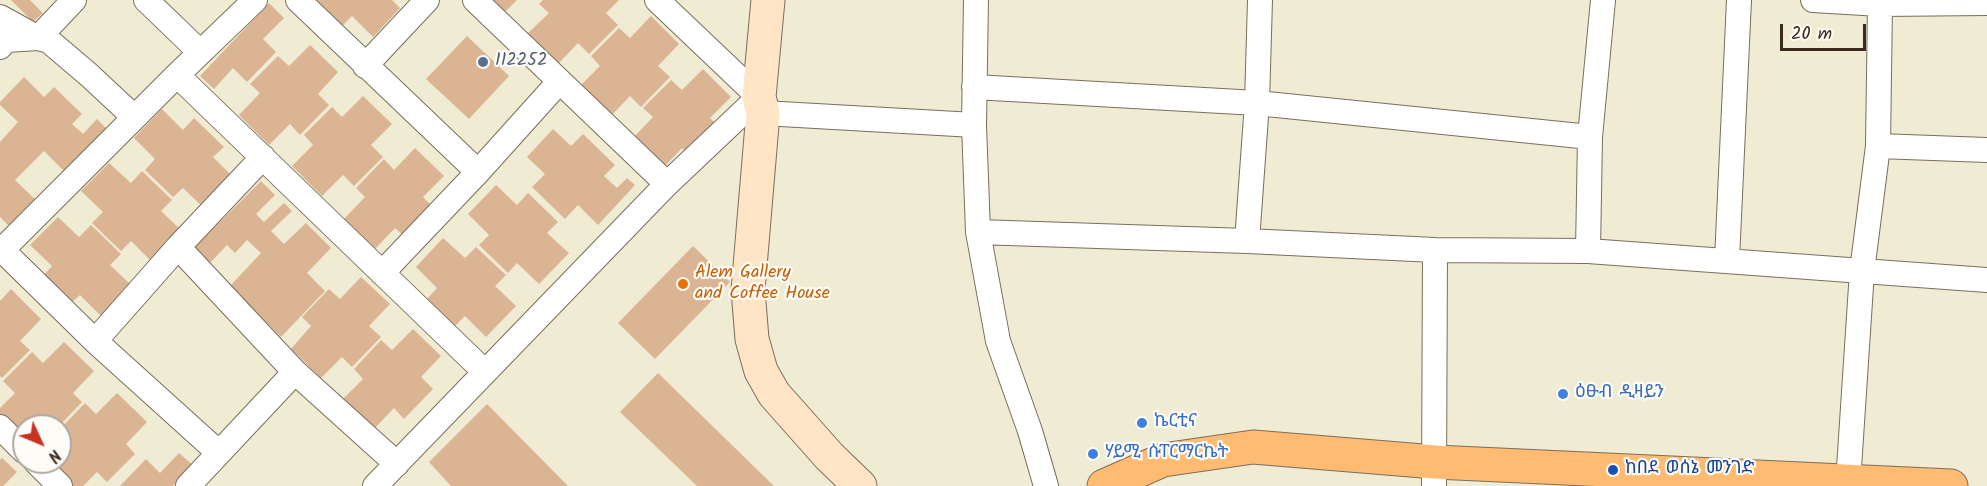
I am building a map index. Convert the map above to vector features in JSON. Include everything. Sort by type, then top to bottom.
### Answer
[{"type":"main road","points":[[1104,486],[1163,460],[1253,447],[1435,474],[1951,486]]},
{"type":"street","points":[[0,47],[6,40],[38,38],[74,0]]},
{"type":"street","points":[[146,0],[200,52]]},
{"type":"street","points":[[219,453],[95,341],[1,250],[255,0]]},
{"type":"street","points":[[298,0],[478,172]]},
{"type":"street","points":[[365,66],[427,0]]},
{"type":"street","points":[[476,0],[667,184]]},
{"type":"street","points":[[657,0],[761,105],[974,125]]},
{"type":"street","points":[[768,0],[748,290],[752,339],[761,371],[774,394],[829,456],[860,486]]},
{"type":"street","points":[[976,0],[974,125],[978,232],[998,341],[1030,431],[1046,486]]},
{"type":"street","points":[[1248,241],[1257,103],[1260,0]]},
{"type":"street","points":[[1588,252],[1590,137],[1603,0]]},
{"type":"street","points":[[1727,260],[1739,0]]},
{"type":"street","points":[[1813,0],[1880,4],[1987,3]]},
{"type":"street","points":[[1848,483],[1862,271],[1878,146],[1880,4]]},
{"type":"street","points":[[0,17],[38,38],[50,41],[134,117]]},
{"type":"street","points":[[177,75],[485,372]]},
{"type":"street","points":[[382,273],[559,82]]},
{"type":"street","points":[[974,87],[1257,103],[1590,137]]},
{"type":"street","points":[[375,486],[667,184],[761,105]]},
{"type":"street","points":[[1878,146],[1987,150]]},
{"type":"street","points":[[95,341],[178,247],[263,157]]},
{"type":"street","points":[[978,232],[1435,250],[1588,252],[1987,280]]},
{"type":"street","points":[[178,247],[296,372],[397,464]]},
{"type":"street","points":[[1435,250],[1435,474]]},
{"type":"street","points":[[188,486],[296,372]]},
{"type":"street","points":[[48,474],[60,486]]},
{"type":"building","points":[[11,0],[30,0],[43,13],[33,22]]},
{"type":"building","points":[[311,0],[392,0],[400,8],[373,37],[352,16],[340,28]]},
{"type":"building","points":[[491,0],[517,0],[504,13]]},
{"type":"building","points":[[543,0],[619,0],[606,13],[618,25],[589,54],[578,43],[558,64],[527,34],[549,13],[539,4]]},
{"type":"building","points":[[269,3],[284,18],[263,39],[276,52],[247,82],[233,68],[214,89],[200,76]]},
{"type":"building","points":[[651,16],[679,44],[658,66],[670,77],[641,107],[630,96],[610,117],[579,87],[600,66],[591,56],[619,28],[630,38]]},
{"type":"building","points":[[467,36],[509,76],[469,119],[426,79]]},
{"type":"building","points":[[310,45],[338,72],[318,94],[329,105],[300,135],[290,124],[269,145],[239,115],[260,93],[250,84],[278,56],[289,66]]},
{"type":"building","points":[[703,69],[731,97],[710,118],[722,129],[693,159],[682,148],[662,169],[632,139],[653,117],[643,108],[671,80],[682,90]]},
{"type":"building","points":[[24,77],[44,97],[54,87],[82,114],[72,124],[83,134],[97,119],[109,131],[67,174],[44,151],[15,180],[37,201],[11,228],[0,217],[0,142],[18,122],[0,105],[0,102]]},
{"type":"building","points":[[363,96],[392,124],[371,145],[383,157],[354,186],[343,175],[322,196],[292,166],[313,145],[304,135],[332,107],[342,117]]},
{"type":"building","points":[[162,109],[183,130],[194,118],[224,147],[213,157],[234,178],[205,209],[183,188],[173,197],[145,170],[155,159],[134,138]]},
{"type":"building","points":[[553,129],[571,146],[583,134],[615,165],[604,176],[617,188],[627,178],[635,185],[598,225],[578,205],[565,219],[532,187],[545,174],[527,157]]},
{"type":"building","points":[[415,148],[444,176],[423,197],[435,209],[406,238],[395,228],[375,249],[344,219],[365,197],[356,188],[384,159],[394,170]]},
{"type":"building","points":[[109,163],[131,183],[142,171],[172,200],[161,211],[182,231],[152,262],[131,241],[121,251],[92,223],[103,212],[81,191]]},
{"type":"building","points":[[261,181],[275,195],[256,214],[264,222],[284,203],[292,211],[271,231],[284,244],[306,223],[331,248],[307,273],[325,291],[281,337],[230,286],[261,253],[247,240],[235,253],[227,245],[206,267],[190,252]]},
{"type":"building","points":[[496,185],[517,205],[528,193],[558,222],[547,233],[569,253],[539,284],[517,263],[508,273],[479,245],[489,235],[468,214]]},
{"type":"building","points":[[58,217],[79,237],[91,225],[121,254],[110,265],[131,285],[101,316],[80,295],[70,304],[42,277],[52,266],[30,245]]},
{"type":"building","points":[[443,238],[465,258],[476,247],[506,275],[495,286],[516,306],[486,337],[465,316],[455,326],[427,299],[437,288],[416,267]]},
{"type":"building","points":[[693,246],[730,282],[655,359],[618,323]]},
{"type":"building","points":[[361,277],[390,304],[369,326],[381,337],[352,367],[342,357],[321,378],[291,349],[311,326],[302,317],[329,289],[340,299]]},
{"type":"building","points":[[11,289],[41,319],[20,341],[30,350],[2,378],[0,376],[0,301]]},
{"type":"building","points":[[413,329],[441,356],[421,377],[433,389],[404,419],[394,408],[373,430],[342,400],[363,379],[354,369],[381,340],[392,350]]},
{"type":"building","points":[[64,342],[94,371],[73,393],[82,402],[70,414],[12,414],[12,430],[0,420],[0,408],[15,393],[3,381],[32,352],[43,363]]},
{"type":"building","points":[[658,373],[774,486],[697,486],[620,412]]},
{"type":"building","points":[[117,393],[147,422],[126,444],[135,454],[107,482],[97,472],[83,486],[69,486],[60,474],[72,474],[72,417],[85,403],[96,414]]},
{"type":"building","points":[[487,404],[568,486],[451,486],[429,462]]},
{"type":"building","points":[[179,453],[193,465],[173,486],[120,486],[146,459],[160,473]]},
{"type":"building","points":[[2,458],[12,467],[12,474],[15,474],[3,486],[0,486],[0,460]]},
{"type":"place","name":"112252","points":[[483,62]]},
{"type":"place","name":"Alem Gallery and Coffee House","points":[[683,284]]},
{"type":"place","name":"ዕፁብ ዲዛይን","points":[[1563,394]]},
{"type":"place","name":"ኬርቲና","points":[[1142,423]]},
{"type":"place","name":"ሃይሚ ሱፐርማርኬት","points":[[1093,454]]},
{"type":"place","name":"ከበደ ወሰኔ መንገድ","points":[[1613,470]]}]
